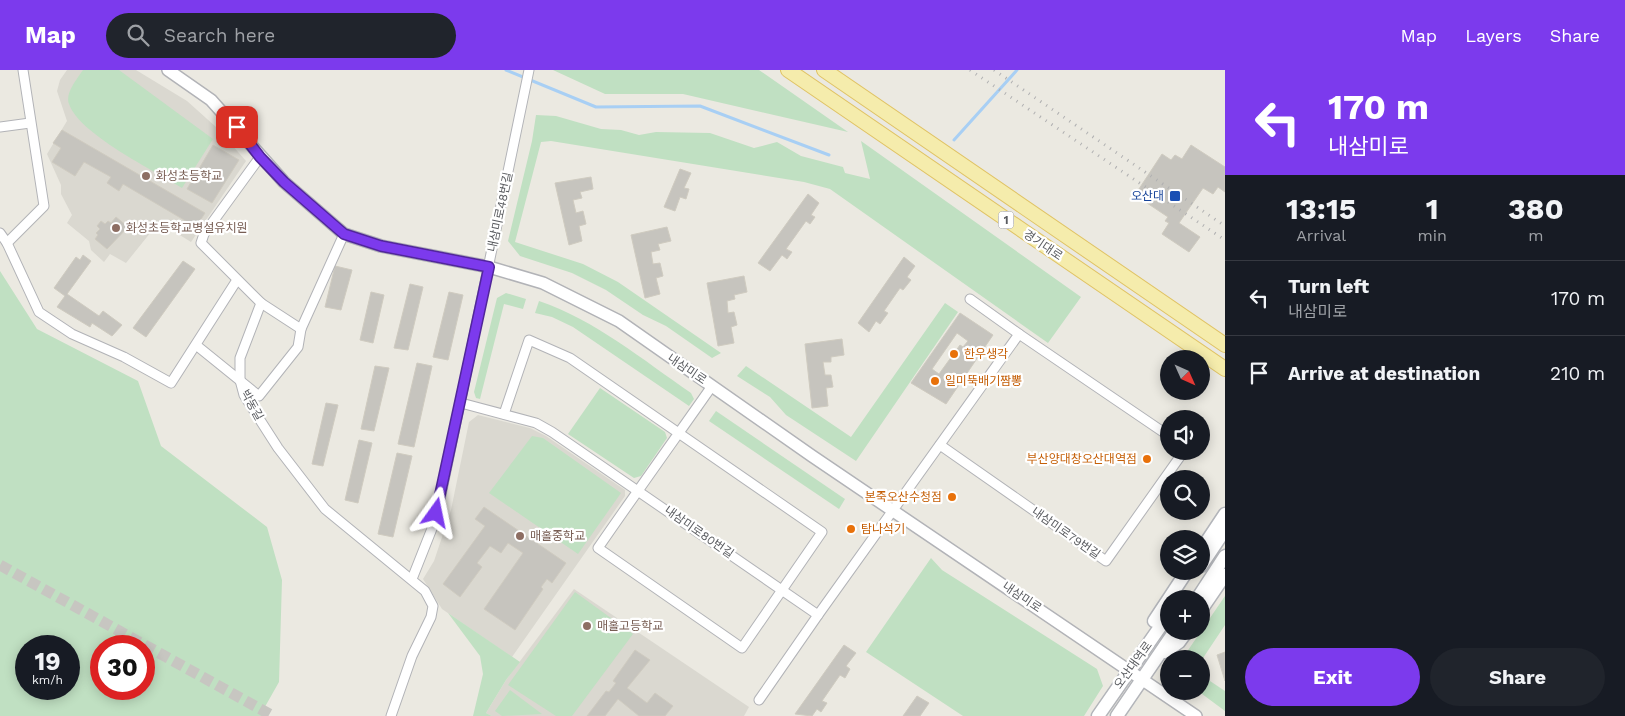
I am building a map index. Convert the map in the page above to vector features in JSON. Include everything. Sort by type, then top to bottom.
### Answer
[{"type":"main road","name":"경기대로","points":[[788,70],[1225,369]]},
{"type":"main road","name":"경기대로","points":[[824,70],[1225,345]]},
{"type":"main road","points":[[1210,536],[1225,514]]},
{"type":"main road","points":[[1210,552],[1225,530]]},
{"type":"main road","points":[[1203,590],[1225,556]]},
{"type":"main road","points":[[1210,597],[1225,575]]},
{"type":"main road","points":[[1146,648],[1150,626],[1181,580]]},
{"type":"main road","name":"오산대역로","points":[[1098,716],[1160,627]]},
{"type":"main road","name":"오산대역로","points":[[1117,716],[1169,640]]},
{"type":"main road","points":[[1158,656],[1180,640]]},
{"type":"street","points":[[7,243],[44,206],[23,70]]},
{"type":"street","name":"내삼미로","points":[[168,70],[211,100],[284,182],[344,234],[381,246],[489,267],[543,283],[619,321],[1196,716]]},
{"type":"street","name":"내삼미로48번길","points":[[412,579],[433,526],[461,403],[529,70]]},
{"type":"street","points":[[0,127],[30,123]]},
{"type":"street","points":[[260,157],[204,234],[201,243],[261,302],[301,329]]},
{"type":"street","points":[[0,233],[7,243],[39,312],[72,334],[124,358],[171,383],[237,280]]},
{"type":"street","points":[[196,345],[259,396],[298,347],[301,329],[344,234]]},
{"type":"street","points":[[970,299],[1160,430]]},
{"type":"street","name":"박동길","points":[[261,302],[240,358],[240,380],[244,395],[278,448],[312,494],[355,536],[425,591],[433,606],[431,617],[412,656],[392,716]]},
{"type":"street","points":[[759,700],[1019,334]]},
{"type":"street","points":[[504,414],[529,340],[570,358],[679,433],[822,532],[742,648],[598,548],[638,490],[679,433],[712,386]]},
{"type":"street","name":"내삼미로80번길","points":[[461,403],[536,423],[552,432],[818,615]]},
{"type":"street","name":"내삼미로79번길","points":[[940,445],[1106,561],[1178,460]]},
{"type":"shaded area","name":"화성초등학교","points":[[67,70],[136,70],[187,101],[216,127],[246,161],[191,242],[159,222],[126,263],[110,254],[104,262],[91,250],[89,241],[67,223],[72,215],[61,194],[61,185],[47,154],[67,121],[57,91],[60,80]]},
{"type":"shaded area","name":"매홀중학교","points":[[478,415],[530,428],[546,436],[625,490],[625,496],[512,657],[442,609],[423,579],[434,561],[451,510],[469,422]]},
{"type":"shaded area","name":"매홀고등학교","points":[[574,589],[749,707],[744,716],[492,716],[486,713],[506,680]]},
{"type":"green space","points":[[83,70],[119,70],[213,139],[182,188],[119,151],[87,127],[76,116],[68,100],[72,86]]},
{"type":"green space","points":[[553,70],[759,70],[848,132],[683,94],[605,94]]},
{"type":"green space","points":[[536,115],[556,116],[601,129],[621,130],[639,135],[656,132],[710,133],[754,148],[777,142],[801,156],[843,167],[845,173],[870,179],[861,141],[1081,297],[1048,343],[830,189],[804,182],[551,141],[541,142],[515,242],[583,264],[618,282],[721,353],[712,358],[666,326],[643,315],[606,290],[572,273],[520,256],[508,241],[532,141]]},
{"type":"green space","points":[[0,271],[37,329],[138,381],[161,446],[267,527],[282,580],[279,682],[262,712],[268,716],[0,716]]},
{"type":"green space","points":[[506,293],[526,299],[523,309],[504,304],[480,399],[476,398],[474,392],[497,298]]},
{"type":"green space","points":[[539,301],[580,319],[637,354],[691,393],[694,399],[689,406],[573,327],[552,317],[535,313]]},
{"type":"green space","points":[[945,303],[958,312],[856,461],[786,415],[770,397],[737,376],[746,366],[851,437]]},
{"type":"green space","points":[[600,388],[665,432],[667,438],[641,476],[634,478],[568,434]]},
{"type":"green space","points":[[716,411],[845,499],[839,509],[709,421]]},
{"type":"green space","points":[[532,436],[543,438],[621,493],[578,554],[489,493]]},
{"type":"green space","points":[[931,558],[942,570],[1097,669],[1103,686],[1084,716],[963,716],[866,652]]},
{"type":"green space","points":[[575,592],[633,634],[572,716],[556,716],[508,685]]},
{"type":"green space","points":[[1225,596],[1225,625],[1208,650],[1188,650],[1195,640],[1210,640],[1210,618]]},
{"type":"green space","points":[[448,613],[520,662],[506,680],[486,713],[492,716],[473,716],[483,674],[480,656]]},
{"type":"green space","points":[[1210,681],[1225,691],[1225,711],[1210,700]]},
{"type":"green space","points":[[510,690],[542,714],[502,716],[495,711]]},
{"type":"building","points":[[62,130],[205,213],[196,227],[123,184],[119,191],[107,183],[111,177],[84,162],[75,176],[52,162],[61,148],[53,143]]},
{"type":"building","points":[[213,145],[239,160],[212,203],[187,189]]},
{"type":"building","points":[[1191,145],[1225,167],[1225,192],[1218,187],[1213,194],[1203,188],[1179,223],[1200,237],[1189,252],[1162,234],[1169,223],[1165,221],[1168,217],[1135,195],[1162,154],[1171,160],[1175,155],[1182,159]]},
{"type":"building","points":[[680,169],[691,173],[684,188],[689,189],[686,199],[680,197],[675,211],[664,207]]},
{"type":"building","points":[[591,177],[593,189],[580,192],[582,198],[573,200],[576,213],[583,211],[586,224],[579,226],[582,241],[569,245],[555,183]]},
{"type":"building","points":[[808,194],[819,203],[811,215],[815,217],[810,224],[806,221],[786,249],[792,252],[787,259],[782,255],[770,271],[758,263]]},
{"type":"building","points":[[116,217],[128,227],[107,249],[95,239],[98,235],[96,233],[100,229],[97,226],[101,221],[105,224],[108,221],[111,223]]},
{"type":"building","points":[[667,227],[671,241],[658,244],[660,250],[651,252],[653,264],[660,263],[663,276],[656,278],[660,294],[645,298],[631,235]]},
{"type":"building","points":[[83,255],[91,261],[67,294],[99,316],[103,311],[122,325],[112,336],[92,323],[90,327],[57,307],[65,296],[54,288],[76,257],[80,260]]},
{"type":"building","points":[[904,257],[915,266],[907,277],[911,280],[903,290],[900,288],[884,311],[888,313],[880,324],[876,321],[869,332],[858,323]]},
{"type":"building","points":[[183,261],[195,269],[146,337],[133,328]]},
{"type":"building","points":[[335,266],[352,270],[341,310],[325,307]]},
{"type":"building","points":[[744,276],[747,292],[734,295],[735,299],[727,301],[728,313],[734,312],[737,325],[731,327],[734,343],[718,346],[707,283]]},
{"type":"building","points":[[410,284],[423,287],[408,350],[394,348]]},
{"type":"building","points":[[371,292],[384,295],[373,343],[360,340]]},
{"type":"building","points":[[449,292],[463,295],[448,360],[433,357]]},
{"type":"building","points":[[960,313],[993,335],[946,404],[911,383]],"holes":[[[957,333],[968,341],[963,347],[960,345],[939,374],[932,369]]]},
{"type":"building","points":[[842,339],[844,355],[831,357],[831,362],[823,362],[825,375],[831,375],[833,387],[826,388],[828,406],[812,408],[805,344]]},
{"type":"building","points":[[417,363],[432,366],[414,447],[398,444]]},
{"type":"building","points":[[375,366],[389,368],[374,431],[361,429]]},
{"type":"building","points":[[326,403],[338,405],[323,466],[312,464]]},
{"type":"building","points":[[359,440],[372,443],[358,503],[345,500]]},
{"type":"building","points":[[397,453],[412,456],[393,537],[378,534]]},
{"type":"building","points":[[484,507],[566,563],[552,583],[547,579],[541,587],[543,589],[515,630],[484,609],[523,553],[508,543],[501,553],[490,546],[477,563],[482,567],[460,597],[443,584],[485,526],[475,519]]},
{"type":"building","points":[[844,645],[856,653],[846,666],[850,669],[845,678],[840,675],[822,701],[827,703],[821,712],[817,709],[812,716],[795,714]]},
{"type":"building","points":[[635,650],[650,660],[627,688],[647,703],[655,693],[673,706],[665,716],[639,716],[618,699],[605,716],[587,716],[606,691],[609,692],[616,683],[613,681]]},
{"type":"building","points":[[1225,652],[1225,681],[1217,655]]},
{"type":"building","points":[[917,696],[929,703],[920,716],[903,716]]},
{"type":"waterway","points":[[506,70],[596,107],[700,106],[829,155]]},
{"type":"waterway","points":[[954,140],[1017,70]]},
{"type":"tunnel","points":[[0,565],[273,716]]},
{"type":"railway","points":[[970,70],[1225,240]]},
{"type":"railway","points":[[994,70],[1225,226]]},
{"type":"place","name":"화성초등학교","points":[[146,176]]},
{"type":"place","name":"오산대","points":[[1175,196]]},
{"type":"place","name":"화성초등학교병설유치원","points":[[116,228]]},
{"type":"place","name":"한우생각","points":[[954,354]]},
{"type":"place","name":"일미뚝배기짬뽕","points":[[935,381]]},
{"type":"place","name":"부산양대창오산대역점","points":[[1147,459]]},
{"type":"place","name":"본죽오산수청점","points":[[952,497]]},
{"type":"place","name":"탐나석기","points":[[851,529]]},
{"type":"place","name":"매홀중학교","points":[[520,536]]},
{"type":"place","name":"매홀고등학교","points":[[587,626]]},
{"type":"route","points":[[237,127],[260,157],[284,182],[344,234],[381,246],[489,267],[436,513]]}]
